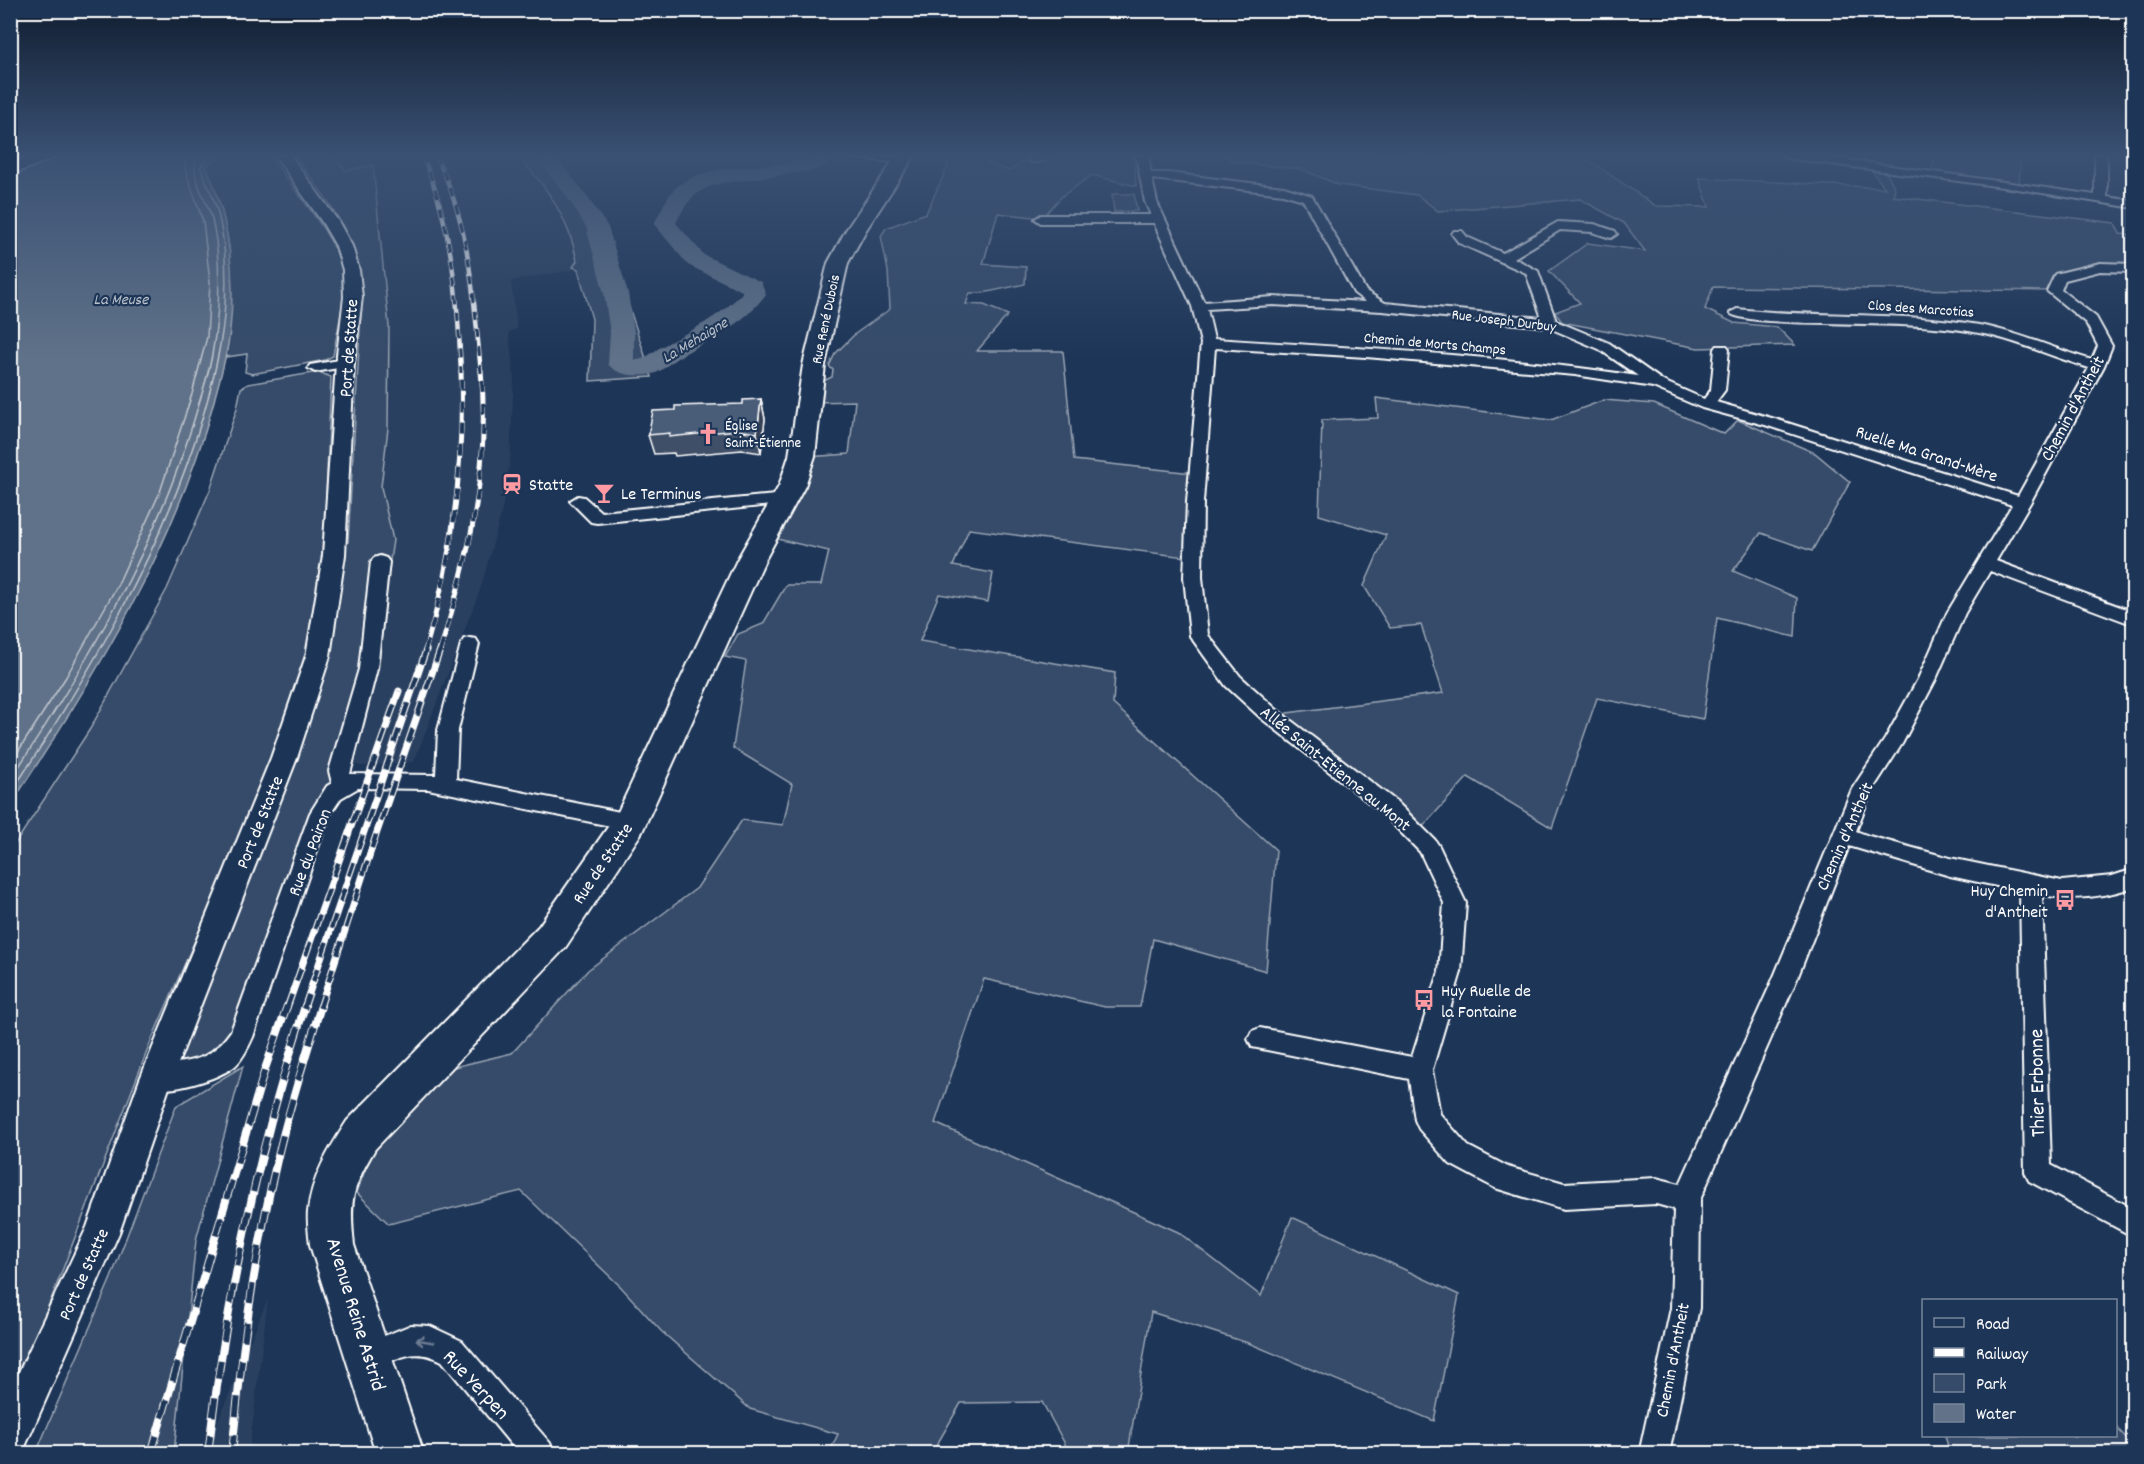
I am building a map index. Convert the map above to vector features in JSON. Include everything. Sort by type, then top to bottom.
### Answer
[{"type":"main road","name":"Rue René Dubois","points":[[785,499],[802,456],[814,366],[838,263],[863,223]]},
{"type":"main road","name":"Rue de Statte","points":[[338,1173],[361,1135],[552,937],[630,822],[751,560],[785,499]]},
{"type":"main road","name":"Avenue Reine Astrid","points":[[338,1173],[329,1212],[332,1245],[400,1454]]},
{"type":"street","name":"Port de Statte","points":[[10,1435],[102,1233],[156,1079],[284,758],[318,656],[334,555],[345,363],[352,297],[351,270],[344,246],[331,223]]},
{"type":"street","name":"Allée Saint-Etienne au Mont","points":[[1161,223],[1169,237],[1199,306],[1208,343],[1193,577],[1199,636],[1233,681],[1262,708],[1389,807],[1428,846],[1455,903],[1450,972],[1420,1070],[1428,1120],[1459,1155],[1504,1179],[1564,1196],[1656,1191],[1687,1199]]},
{"type":"street","points":[[1322,223],[1361,293],[1382,307]]},
{"type":"street","points":[[1504,258],[1558,226],[1594,228],[1611,234]]},
{"type":"street","points":[[1458,234],[1463,240],[1532,271],[1550,323]]},
{"type":"street","name":"Chemin d'Antheit","points":[[1654,1454],[1685,1308],[1687,1199],[1785,979],[1862,789],[1892,744],[1927,679],[1956,613],[2022,503],[2097,366],[2105,346],[2100,329],[2083,309],[2054,291],[2060,277],[2100,267],[2133,268]]},
{"type":"street","points":[[1339,304],[1361,293]]},
{"type":"street","name":"Rue Joseph Durbuy","points":[[1199,306],[1273,301],[1339,304],[1550,323],[1604,346],[1675,394],[1820,439]]},
{"type":"street","name":"Clos des Marcotias","points":[[1737,313],[1767,317],[1860,320],[1980,329],[2097,366]]},
{"type":"street","name":"Chemin de Morts Champs","points":[[1208,343],[1366,353],[1575,371],[1658,384]]},
{"type":"street","points":[[1707,405],[1718,390],[1722,349]]},
{"type":"street","points":[[315,368],[345,363]]},
{"type":"street","name":"Ruelle Ma Grand-Mère","points":[[1820,439],[2022,503]]},
{"type":"street","points":[[579,501],[597,518],[785,499]]},
{"type":"street","points":[[380,562],[368,669],[339,771],[343,785],[355,780],[428,781],[630,822]]},
{"type":"street","points":[[1987,564],[2133,619]]},
{"type":"street","points":[[446,784],[448,730],[470,644]]},
{"type":"street","name":"Rue du Pairon","points":[[156,1079],[200,1071],[227,1057],[241,1037],[320,813],[334,792],[343,785]]},
{"type":"street","points":[[1842,834],[1865,844],[2031,885],[2062,890],[2112,885],[2133,879]]},
{"type":"street","name":"Thier Erbonne","points":[[2031,885],[2038,1172],[2133,1224]]},
{"type":"street","points":[[1260,1039],[1420,1070]]},
{"type":"street","name":"Rue Yerpen","points":[[370,1356],[411,1338],[430,1340],[452,1351],[538,1454]]},
{"type":"shaded area","points":[[379,223],[565,223],[571,236],[578,269],[511,281],[517,329],[509,332],[514,378],[510,461],[502,510],[481,587],[414,762],[362,766],[350,764],[376,654],[393,541],[381,487],[388,428],[389,326]]},
{"type":"shaded area","points":[[268,1298],[249,1453],[205,1453]]},
{"type":"green space","points":[[224,223],[320,223],[341,263],[344,277],[342,307],[333,356],[325,360],[252,374],[245,372],[247,354],[226,357],[231,308]]},
{"type":"green space","points":[[341,223],[379,223],[389,326],[388,428],[381,487],[393,540],[390,560],[380,562],[368,669],[334,792],[227,1057],[156,1079],[284,758],[334,555],[348,542],[362,295],[359,273],[348,236]]},
{"type":"green space","points":[[565,223],[601,223],[603,227],[652,377],[590,381],[592,319],[578,269],[573,267],[577,261]]},
{"type":"green space","points":[[898,223],[995,223],[983,264],[1026,267],[1025,284],[983,293],[970,293],[966,304],[984,305],[1008,315],[977,351],[1063,351],[1074,460],[1192,473],[1185,557],[969,529],[953,566],[993,573],[988,602],[939,594],[920,641],[1115,673],[1113,704],[1276,850],[1266,971],[1153,939],[1140,1007],[1105,1007],[984,979],[935,1123],[1178,1232],[1261,1296],[1292,1217],[1459,1295],[1434,1421],[1251,1344],[1151,1312],[1128,1453],[1070,1453],[1042,1402],[961,1403],[932,1453],[829,1453],[838,1434],[750,1409],[661,1331],[621,1287],[521,1191],[389,1224],[357,1193],[373,1146],[446,1069],[512,1053],[588,970],[697,888],[742,820],[783,825],[792,784],[733,748],[746,661],[725,657],[738,634],[763,624],[786,585],[821,585],[829,551],[777,539],[798,495],[807,457],[849,454],[855,401],[816,402],[819,383],[832,377],[833,370],[829,366],[835,354],[855,334],[890,309],[888,271],[881,236],[886,228]]},
{"type":"green space","points":[[1624,223],[2115,223],[2120,234],[2133,235],[2133,274],[2124,268],[2060,277],[2054,291],[1713,287],[1705,309],[1734,323],[1777,327],[1795,345],[1698,348],[1562,322],[1555,312],[1580,303],[1549,271],[1588,243],[1645,251]]},
{"type":"green space","points":[[318,372],[331,377],[324,545],[310,638],[286,719],[245,826],[151,1041],[45,1315],[11,1391],[11,850],[90,729],[167,589],[210,490],[237,408],[241,388],[248,384]]},
{"type":"green space","points":[[1376,398],[1551,420],[1604,400],[1654,404],[1724,434],[1738,420],[1815,453],[1850,482],[1812,551],[1761,533],[1733,571],[1797,598],[1795,637],[1717,618],[1703,719],[1597,698],[1552,828],[1468,777],[1416,834],[1280,723],[1287,713],[1443,693],[1421,625],[1390,628],[1364,586],[1386,535],[1319,515],[1322,420],[1378,418]]},
{"type":"green space","points":[[243,1066],[196,1240],[174,1453],[36,1453],[111,1278],[176,1106]]},
{"type":"green space","points":[[2117,1428],[2133,1445],[2133,1453],[1950,1453],[1945,1437],[2117,1437]]},
{"type":"water","name":"La Meuse","points":[[11,223],[224,223],[229,246],[232,288],[228,348],[214,401],[178,508],[129,611],[72,709],[11,804]]},
{"type":"building","points":[[761,399],[757,433],[737,430],[669,437],[670,433],[648,435],[653,411],[675,410],[675,406],[743,404],[743,400]]},
{"type":"waterway","name":"La Mehaigne","points":[[595,223],[616,293],[622,333],[621,364],[638,368],[651,366],[668,353],[725,321],[754,294],[753,287],[696,260],[665,223]]},
{"type":"railway","points":[[444,223],[452,262],[461,373]]},
{"type":"railway","points":[[460,223],[473,289],[481,373]]},
{"type":"railway","points":[[440,651],[460,582],[475,513],[483,443],[481,371]]},
{"type":"railway","points":[[425,651],[443,582],[455,512],[461,442],[461,373]]},
{"type":"railway","points":[[304,1008],[426,650]]},
{"type":"railway","points":[[320,1008],[375,838],[440,650]]},
{"type":"railway","points":[[287,1008],[399,691]]},
{"type":"railway","points":[[151,1454],[265,1069],[287,1006]]},
{"type":"railway","points":[[208,1454],[224,1340],[245,1228],[272,1116],[305,1006]]},
{"type":"railway","points":[[232,1454],[244,1343],[262,1233],[287,1121],[321,1006]]},
{"type":"place","name":"Église Saint-Étienne","points":[[708,434]]},
{"type":"place","name":"Statte","points":[[512,484]]},
{"type":"place","name":"Le Terminus","points":[[604,493]]},
{"type":"place","name":"Huy Chemin d'Antheit","points":[[2065,900]]},
{"type":"place","name":"Huy Ruelle de la Fontaine","points":[[1424,1000]]}]
